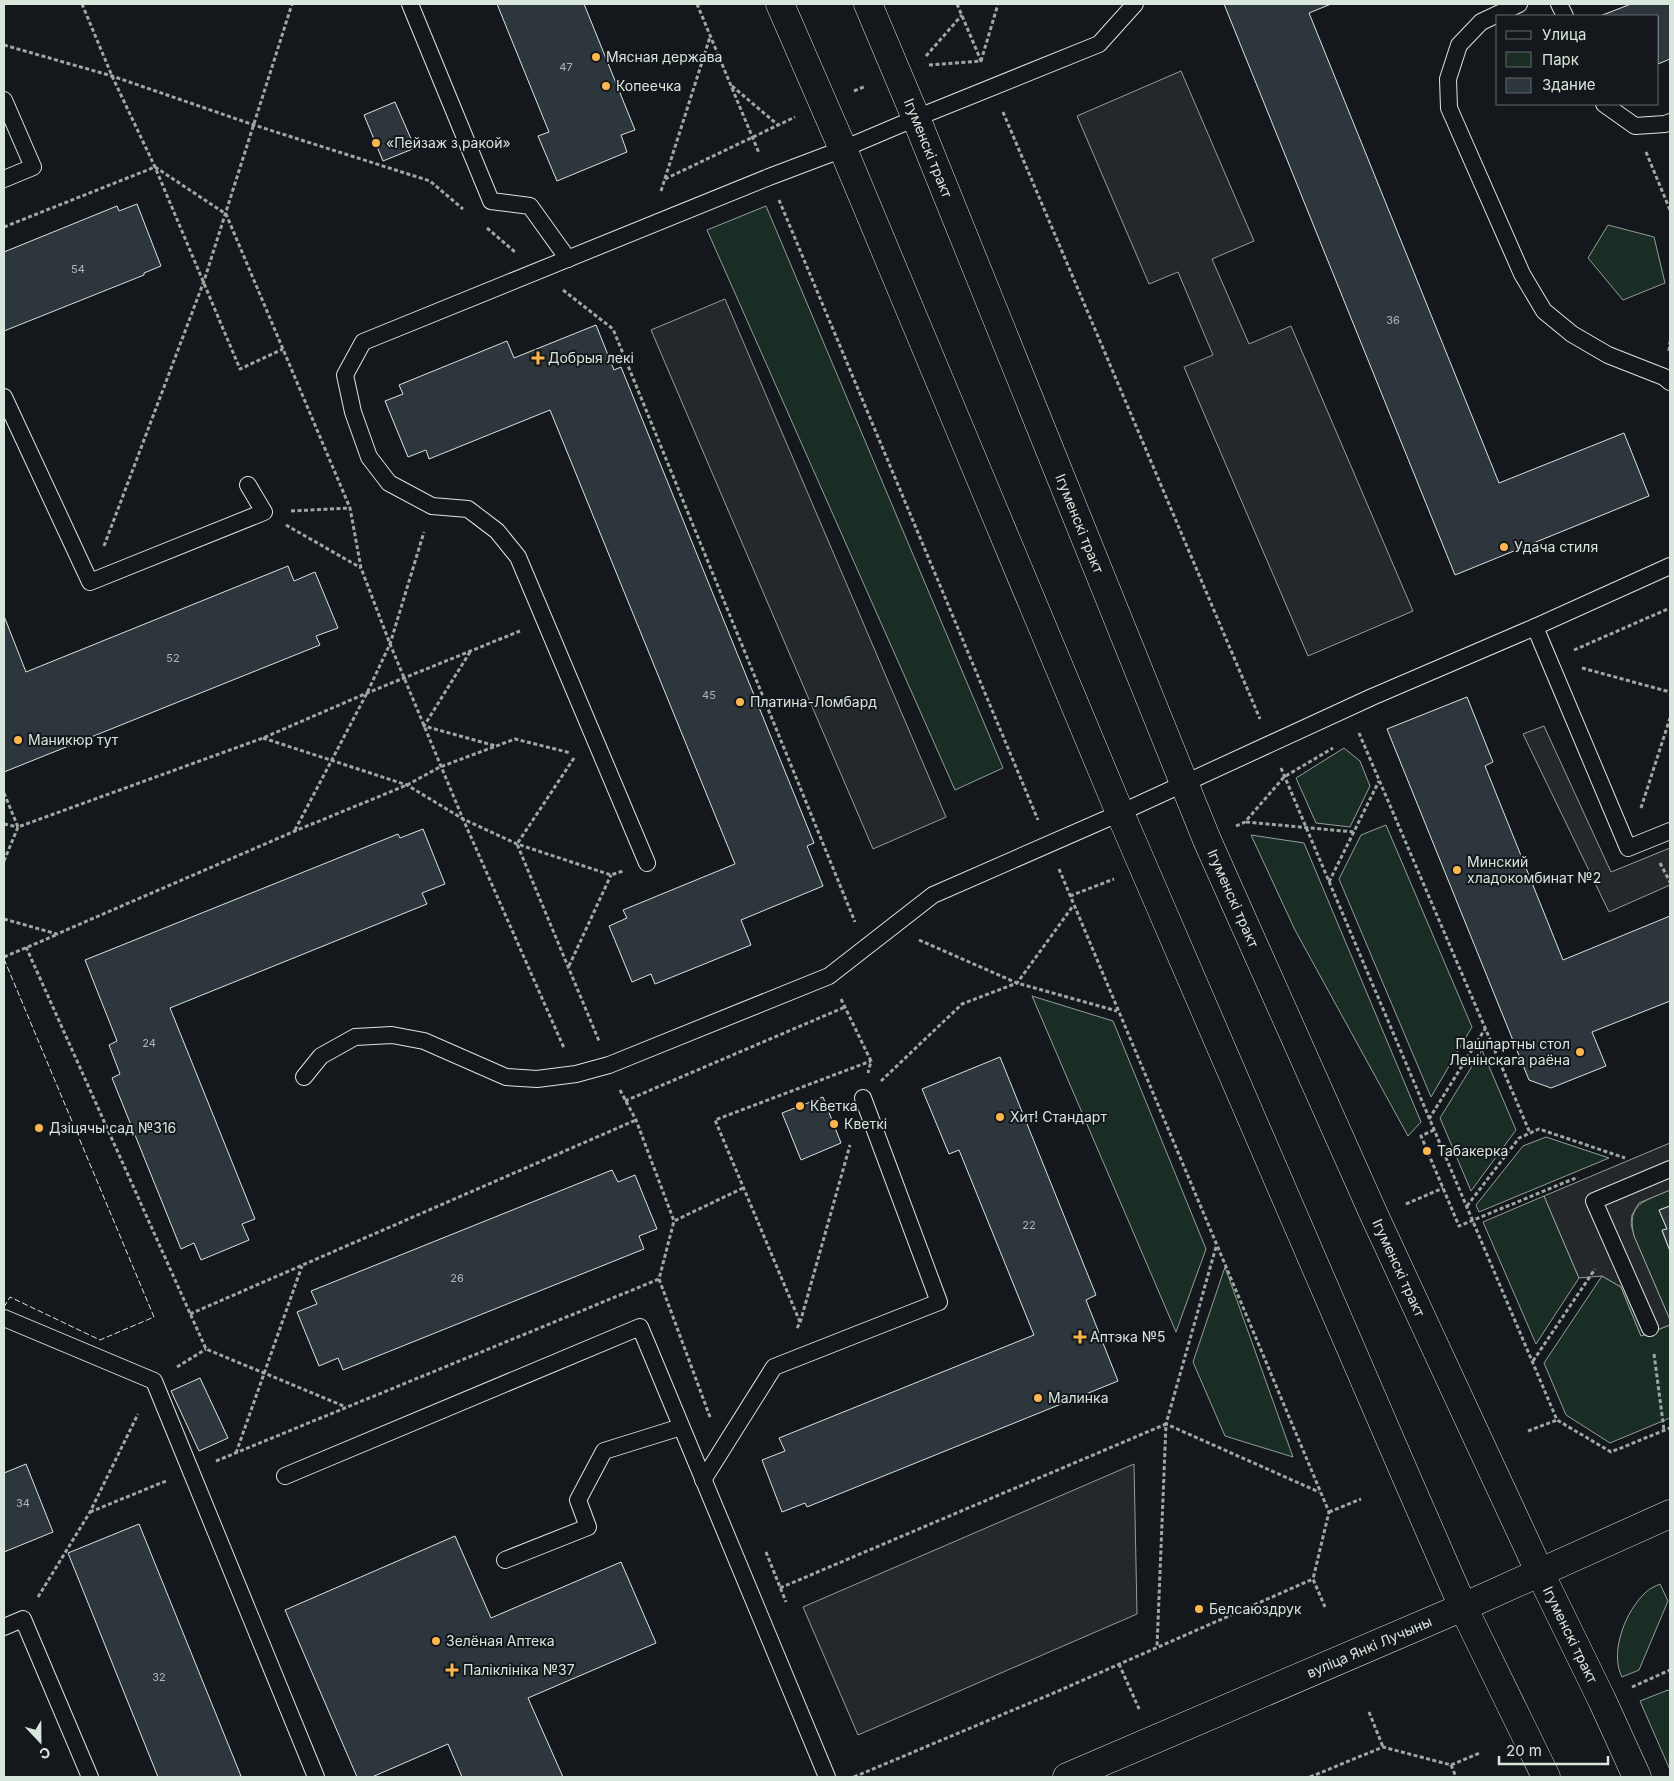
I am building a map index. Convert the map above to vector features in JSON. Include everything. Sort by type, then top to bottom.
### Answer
[{"type":"main road","points":[[780,4],[824,103],[1120,814],[1464,1607],[1546,1777]]},
{"type":"main road","name":"Ігуменскі тракт","points":[[868,4],[907,70],[916,118],[1207,840],[1375,1217],[1637,1777]]},
{"type":"main road","name":"вуліца Янкі Лучыны","points":[[1067,1777],[1464,1607],[1670,1514]]},
{"type":"lane","points":[[410,4],[491,202],[530,206],[568,259]]},
{"type":"lane","points":[[647,863],[518,557],[497,531],[468,510],[432,506],[389,483],[369,456],[353,412],[345,375],[363,342],[1099,44],[1135,4]]},
{"type":"lane","points":[[1519,4],[1481,22],[1459,45],[1448,78],[1449,108],[1522,274],[1544,311],[1572,334],[1601,350],[1664,377],[1670,382]]},
{"type":"lane","points":[[4,100],[33,167],[4,180]]},
{"type":"lane","points":[[1605,105],[1634,126],[1670,122]]},
{"type":"lane","points":[[4,398],[90,582],[264,512],[248,485]]},
{"type":"lane","points":[[304,1077],[321,1056],[355,1038],[392,1035],[424,1041],[506,1077],[537,1079],[576,1074],[609,1065],[829,976],[933,895],[1120,814],[1372,697],[1535,627],[1670,566]]},
{"type":"lane","points":[[1535,627],[1628,848],[1670,831]]},
{"type":"lane","points":[[703,1480],[774,1367],[940,1302],[863,1098]]},
{"type":"lane","points":[[1650,1328],[1594,1201],[1668,1170]]},
{"type":"lane","points":[[4,1318],[154,1381],[316,1777]]},
{"type":"lane","points":[[285,1476],[640,1327],[827,1777]]},
{"type":"lane","points":[[505,1560],[588,1527],[578,1500],[604,1451],[681,1427]]},
{"type":"lane","points":[[4,1627],[24,1619],[90,1777]]},
{"type":"path","points":[[82,4],[112,76],[155,167],[240,369],[283,349]]},
{"type":"path","points":[[90,582],[204,281],[292,4]]},
{"type":"path","points":[[697,4],[1329,1512],[1313,1579],[1325,1608]]},
{"type":"path","points":[[957,4],[1557,1420],[1612,1452],[1670,1428]]},
{"type":"path","points":[[981,61],[998,4]]},
{"type":"path","points":[[907,70],[962,15]]},
{"type":"path","points":[[650,226],[710,36]]},
{"type":"path","points":[[4,45],[112,76],[254,125],[430,181],[466,211]]},
{"type":"path","points":[[665,179],[824,103],[907,70],[981,61]]},
{"type":"path","points":[[731,86],[778,124]]},
{"type":"path","points":[[1634,126],[1670,210]]},
{"type":"path","points":[[155,167],[226,214],[350,508],[361,568],[440,767],[576,1074]]},
{"type":"path","points":[[4,227],[155,167]]},
{"type":"path","points":[[481,223],[613,329],[866,948]]},
{"type":"path","points":[[295,831],[367,693],[390,644],[432,506]]},
{"type":"path","points":[[264,512],[350,508]]},
{"type":"path","points":[[264,512],[361,568]]},
{"type":"path","points":[[1550,660],[1670,608]]},
{"type":"path","points":[[4,824],[18,827],[263,738],[367,693],[546,620]]},
{"type":"path","points":[[424,726],[470,651]]},
{"type":"path","points":[[1550,660],[1670,692]]},
{"type":"path","points":[[1628,848],[1670,718]]},
{"type":"path","points":[[424,726],[496,746]]},
{"type":"path","points":[[1350,737],[1359,732],[1530,1133]]},
{"type":"path","points":[[263,738],[407,785],[462,819],[518,844],[611,876],[647,863]]},
{"type":"path","points":[[4,957],[295,831],[407,785],[440,767],[496,746],[516,739],[576,754],[518,844]]},
{"type":"path","points":[[1284,777],[1334,747]]},
{"type":"path","points":[[1329,882],[1380,780]]},
{"type":"path","points":[[4,793],[18,827],[4,861]]},
{"type":"path","points":[[1245,822],[1354,832]]},
{"type":"path","points":[[90,1512],[659,1279],[674,1221],[636,1120],[625,1101],[609,1065],[518,844]]},
{"type":"path","points":[[569,966],[611,876]]},
{"type":"path","points":[[863,1098],[962,1004],[1017,983],[1074,905]]},
{"type":"path","points":[[4,919],[57,934]]},
{"type":"path","points":[[892,928],[1017,983],[1118,1011]]},
{"type":"path","points":[[26,947],[206,1349],[346,1407]]},
{"type":"path","points":[[774,1367],[800,1323],[863,1098],[870,1061],[829,976]]},
{"type":"path","points":[[625,1101],[845,1007]]},
{"type":"path","points":[[1430,1119],[1485,1029]]},
{"type":"path","points":[[800,1323],[715,1120],[870,1061]]},
{"type":"path","points":[[190,1314],[636,1120]]},
{"type":"path","points":[[1467,1207],[1519,1138],[1539,1129],[1625,1158],[1668,1170]]},
{"type":"path","points":[[1434,1130],[1421,1136],[1458,1226],[1580,1176]]},
{"type":"path","points":[[1616,1162],[1625,1158]]},
{"type":"path","points":[[674,1221],[743,1188]]},
{"type":"path","points":[[1375,1217],[1442,1188]]},
{"type":"path","points":[[1532,1361],[1612,1242]]},
{"type":"path","points":[[1157,1647],[1166,1424],[1216,1246]]},
{"type":"path","points":[[236,1453],[303,1265]]},
{"type":"path","points":[[1650,1328],[1664,1430]]},
{"type":"path","points":[[24,1619],[90,1512],[154,1381],[206,1349]]},
{"type":"path","points":[[1528,1431],[1557,1420]]},
{"type":"path","points":[[753,1599],[1166,1424],[1319,1492]]},
{"type":"path","points":[[1329,1512],[1361,1499]]},
{"type":"path","points":[[853,1777],[1313,1579]]},
{"type":"path","points":[[1119,1664],[1153,1740]]},
{"type":"path","points":[[1631,1687],[1670,1670]]},
{"type":"path","points":[[1369,1712],[1383,1747]]},
{"type":"path","points":[[1310,1777],[1383,1747],[1451,1765],[1480,1753]]},
{"type":"path","points":[[1451,1765],[1456,1777]]},
{"type":"green space","points":[[766,206],[1003,768],[955,790],[707,230]]},
{"type":"green space","points":[[1608,225],[1654,237],[1665,283],[1623,300],[1588,258]]},
{"type":"green space","points":[[1344,748],[1360,761],[1370,786],[1350,827],[1316,823],[1296,778]]},
{"type":"green space","points":[[1386,825],[1472,1027],[1431,1097],[1339,879],[1361,835]]},
{"type":"green space","points":[[1251,835],[1304,843],[1421,1122],[1408,1136],[1295,930]]},
{"type":"green space","points":[[1032,996],[1113,1021],[1206,1249],[1176,1332]]},
{"type":"green space","points":[[1482,1050],[1516,1130],[1471,1191],[1440,1118]]},
{"type":"green space","points":[[1546,1137],[1609,1158],[1479,1212],[1476,1205],[1523,1146]]},
{"type":"green space","points":[[1670,1190],[1670,1206],[1659,1210],[1667,1229],[1662,1231],[1670,1251],[1670,1320],[1634,1236],[1632,1225],[1635,1210],[1640,1205]]},
{"type":"green space","points":[[1544,1196],[1579,1278],[1536,1344],[1483,1222]]},
{"type":"green space","points":[[1225,1267],[1293,1457],[1225,1436],[1193,1362]]},
{"type":"green space","points":[[1602,1276],[1621,1287],[1641,1336],[1670,1325],[1670,1418],[1610,1443],[1566,1415],[1544,1363]]},
{"type":"green space","points":[[1660,1584],[1668,1601],[1639,1670],[1622,1677],[1618,1667],[1617,1656],[1626,1620],[1639,1600],[1651,1588]]},
{"type":"green space","points":[[1668,1690],[1670,1692],[1670,1770],[1640,1701]]},
{"type":"shaded area","points":[[1181,71],[1254,241],[1212,259],[1249,344],[1291,326],[1413,611],[1308,656],[1184,367],[1213,355],[1178,272],[1149,284],[1077,116]]},
{"type":"shaded area","points":[[725,299],[946,817],[873,849],[651,330]]},
{"type":"shaded area","points":[[1544,726],[1611,872],[1670,848],[1670,885],[1609,912],[1523,734]]},
{"type":"shaded area","points":[[1670,1143],[1670,1190],[1639,1203],[1632,1215],[1631,1224],[1634,1236],[1670,1320],[1670,1325],[1641,1336],[1621,1287],[1602,1276],[1579,1278],[1544,1196]]},
{"type":"shaded area","points":[[1134,1464],[1137,1614],[858,1735],[803,1607]]},
{"type":"building","points":[[497,4],[584,4],[635,130],[621,135],[627,152],[557,181],[538,136],[549,132]]},
{"type":"building","points":[[1224,4],[1331,4],[1309,13],[1499,483],[1624,433],[1649,496],[1455,575]]},
{"type":"building","points":[[1631,4],[1670,4],[1670,59],[1659,64],[1659,15],[1603,15]]},
{"type":"building","points":[[395,102],[415,148],[383,161],[364,115]]},
{"type":"building","points":[[137,204],[161,266],[144,273],[144,275],[4,331],[4,252],[117,206],[119,211]]},
{"type":"building","points":[[596,325],[614,370],[621,367],[814,843],[807,846],[823,886],[741,920],[751,945],[655,984],[651,974],[632,982],[609,926],[627,918],[623,910],[735,864],[550,410],[429,459],[426,450],[408,457],[385,401],[403,394],[399,385],[507,341],[514,358]]},
{"type":"building","points":[[288,566],[294,581],[315,572],[338,628],[316,636],[320,645],[4,772],[4,616],[26,672]]},
{"type":"building","points":[[1467,697],[1493,762],[1485,766],[1563,960],[1670,916],[1670,1001],[1592,1032],[1606,1066],[1551,1088],[1529,1080],[1387,729]]},
{"type":"building","points":[[423,829],[445,884],[422,893],[427,904],[170,1008],[255,1219],[242,1224],[249,1240],[201,1260],[194,1243],[181,1249],[112,1078],[120,1074],[109,1045],[117,1041],[85,960],[398,834],[400,838]]},
{"type":"building","points":[[1000,1057],[1096,1295],[1086,1300],[1118,1381],[807,1507],[805,1503],[782,1512],[762,1460],[785,1451],[779,1438],[1034,1335],[959,1150],[949,1154],[922,1089]]},
{"type":"building","points":[[823,1097],[841,1143],[801,1160],[782,1113]]},
{"type":"building","points":[[612,1170],[618,1182],[635,1175],[657,1229],[639,1236],[644,1249],[343,1370],[338,1358],[319,1366],[297,1312],[317,1304],[311,1291]]},
{"type":"building","points":[[1670,1206],[1670,1251],[1662,1230],[1667,1229],[1659,1210]]},
{"type":"building","points":[[200,1378],[228,1438],[199,1451],[171,1391]]},
{"type":"building","points":[[26,1464],[53,1532],[4,1552],[4,1473]]},
{"type":"building","points":[[139,1524],[241,1776],[158,1777],[68,1553]]},
{"type":"building","name":"Паліклініка №37","points":[[455,1536],[491,1618],[621,1562],[656,1643],[528,1698],[563,1777],[462,1777],[448,1744],[372,1777],[357,1777],[285,1610]]},
{"type":"fence","points":[[4,959],[154,1317],[100,1340],[10,1297],[4,1307]]},
{"type":"place","name":"Мясная держава","points":[[596,57]]},
{"type":"place","name":"Копеечка","points":[[606,86]]},
{"type":"place","name":"«Пейзаж з ракой»","points":[[376,143]]},
{"type":"place","name":"Добрыя лекі","points":[[538,358]]},
{"type":"place","name":"Удача стиля","points":[[1504,547]]},
{"type":"place","name":"Платина-Ломбард","points":[[740,702]]},
{"type":"place","name":"Маникюр тут","points":[[18,740]]},
{"type":"place","name":"Минский хладокомбинат №2","points":[[1457,870]]},
{"type":"place","name":"Пашпартны стол Ленінскага раёна","points":[[1580,1052]]},
{"type":"place","name":"Кветка","points":[[800,1106]]},
{"type":"place","name":"Хит! Стандарт","points":[[1000,1117]]},
{"type":"place","name":"Кветкі","points":[[834,1124]]},
{"type":"place","name":"Дзіцячы сад №316","points":[[39,1128]]},
{"type":"place","name":"Табакерка","points":[[1427,1151]]},
{"type":"place","name":"Аптэка №5","points":[[1080,1337]]},
{"type":"place","name":"Малинка","points":[[1038,1398]]},
{"type":"place","name":"Белсаюздрук","points":[[1199,1609]]},
{"type":"place","name":"Зелёная Аптека","points":[[436,1641]]},
{"type":"place","name":"Паліклініка №37","points":[[452,1670]]}]
